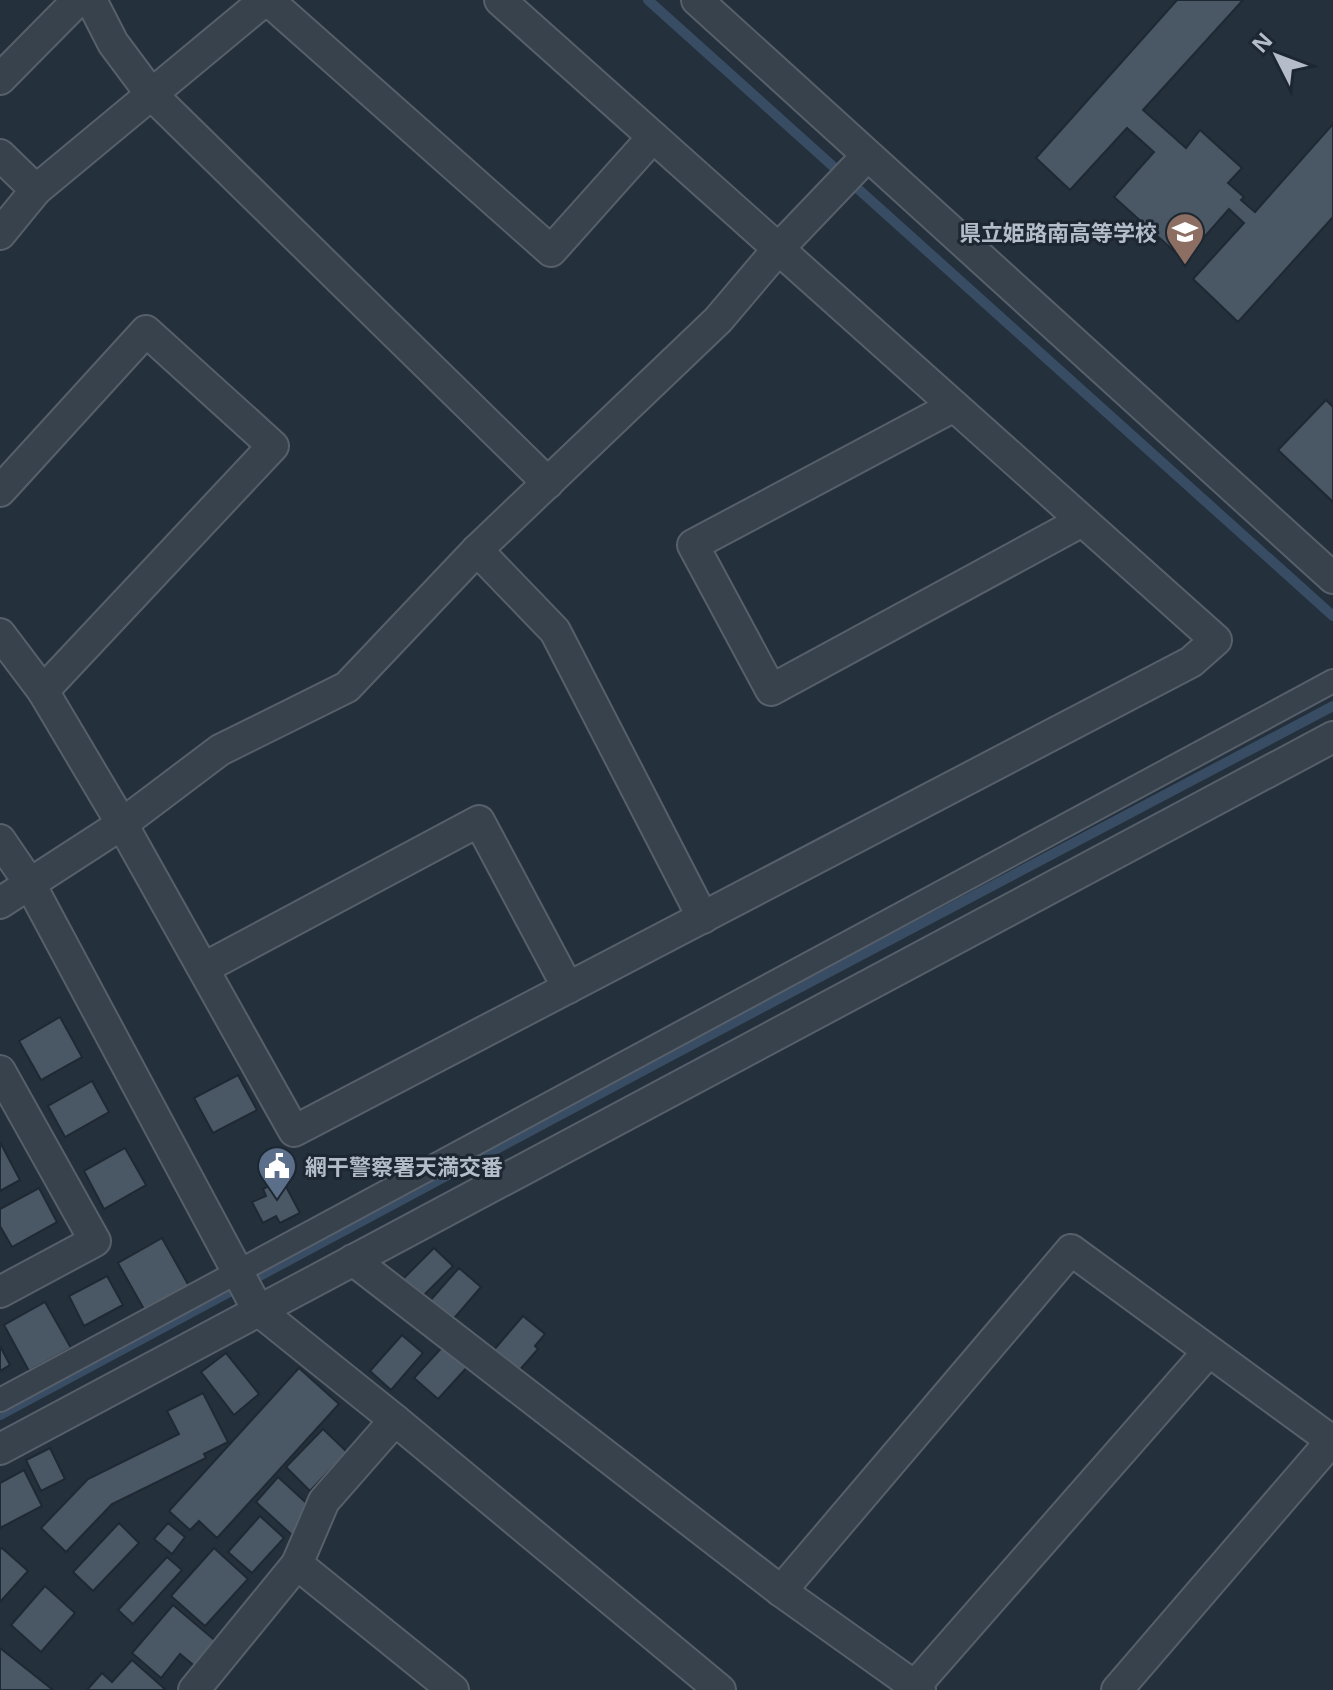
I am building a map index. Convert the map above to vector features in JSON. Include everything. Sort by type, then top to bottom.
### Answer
[{"type":"street","points":[[0,79],[78,0]]},
{"type":"street","points":[[91,0],[113,43],[151,94],[548,483]]},
{"type":"street","points":[[0,234],[36,190],[267,0],[551,251],[653,137]]},
{"type":"street","points":[[0,634],[43,691],[122,824],[294,1131],[1191,662],[1216,640],[500,0]]},
{"type":"street","points":[[697,0],[1333,578]]},
{"type":"street","points":[[0,155],[36,190]]},
{"type":"street","points":[[0,903],[122,824],[220,750],[347,687],[477,550],[718,320],[779,248],[867,156]]},
{"type":"street","points":[[0,491],[146,331],[273,446],[43,691]]},
{"type":"street","points":[[954,406],[693,545],[771,690],[1082,521]]},
{"type":"street","points":[[477,550],[555,631],[703,918]]},
{"type":"street","points":[[0,1400],[1333,681]]},
{"type":"street","points":[[0,1449],[1333,737]]},
{"type":"street","points":[[204,968],[479,821],[568,988]]},
{"type":"street","points":[[0,840],[30,884],[258,1310],[720,1690]]},
{"type":"street","points":[[0,1071],[8,1105],[95,1241],[0,1292]]},
{"type":"street","points":[[781,1591],[1071,1250],[1332,1440],[1117,1690]]},
{"type":"street","points":[[353,1260],[781,1591],[918,1688],[1208,1352]]},
{"type":"street","points":[[194,1690],[297,1564],[324,1501],[395,1420]]},
{"type":"street","points":[[297,1564],[453,1690]]},
{"type":"building","points":[[1177,0],[1243,0],[1143,110],[1186,148],[1200,130],[1242,168],[1228,183],[1255,212],[1333,124],[1333,217],[1238,322],[1193,279],[1244,223],[1229,209],[1184,260],[1114,197],[1154,152],[1127,128],[1070,190],[1036,158]]},
{"type":"building","points":[[1326,400],[1333,407],[1333,502],[1278,450]]},
{"type":"building","points":[[60,1017],[82,1057],[41,1080],[19,1041]]},
{"type":"building","points":[[238,1075],[257,1110],[213,1133],[194,1098]]},
{"type":"building","points":[[92,1081],[109,1112],[65,1137],[48,1106]]},
{"type":"building","points":[[0,1142],[20,1180],[0,1191]]},
{"type":"building","points":[[125,1148],[146,1185],[104,1209],[84,1171]]},
{"type":"building","points":[[282,1179],[300,1213],[280,1223],[276,1216],[263,1223],[252,1202],[266,1196],[263,1189]]},
{"type":"building","points":[[39,1188],[57,1222],[12,1247],[0,1226],[0,1209]]},
{"type":"building","points":[[162,1238],[189,1286],[145,1311],[118,1263]]},
{"type":"building","points":[[434,1248],[453,1266],[420,1299],[401,1281]]},
{"type":"building","points":[[459,1268],[481,1287],[450,1323],[428,1303]]},
{"type":"building","points":[[107,1276],[123,1305],[84,1326],[69,1296]]},
{"type":"building","points":[[45,1302],[71,1348],[29,1371],[4,1325]]},
{"type":"building","points":[[523,1316],[545,1334],[535,1346],[538,1349],[518,1372],[493,1351]]},
{"type":"building","points":[[402,1335],[423,1353],[391,1390],[370,1371]]},
{"type":"building","points":[[446,1343],[470,1364],[438,1399],[414,1378]]},
{"type":"building","points":[[0,1346],[10,1365],[0,1371]]},
{"type":"building","points":[[226,1353],[259,1394],[234,1415],[201,1372]]},
{"type":"building","points":[[299,1368],[339,1404],[217,1538],[199,1521],[190,1530],[169,1511]]},
{"type":"building","points":[[203,1393],[228,1442],[204,1454],[206,1458],[112,1504],[66,1552],[41,1528],[88,1479],[179,1434],[167,1411]]},
{"type":"building","points":[[323,1429],[347,1452],[310,1491],[286,1467]]},
{"type":"building","points":[[50,1448],[65,1479],[41,1491],[26,1460]]},
{"type":"building","points":[[24,1470],[42,1506],[0,1528],[0,1483]]},
{"type":"building","points":[[278,1477],[314,1510],[292,1535],[256,1502]]},
{"type":"building","points":[[260,1516],[284,1538],[252,1573],[228,1552]]},
{"type":"building","points":[[119,1523],[139,1543],[93,1591],[73,1572]]},
{"type":"building","points":[[168,1523],[185,1537],[172,1554],[154,1539]]},
{"type":"building","points":[[214,1548],[248,1579],[205,1626],[171,1596]]},
{"type":"building","points":[[0,1549],[28,1571],[0,1602]]},
{"type":"building","points":[[167,1557],[182,1570],[133,1624],[118,1610]]},
{"type":"building","points":[[45,1586],[75,1613],[41,1652],[11,1625]]},
{"type":"building","points":[[173,1605],[218,1643],[197,1668],[180,1654],[161,1678],[132,1653]]},
{"type":"building","points":[[0,1648],[53,1690],[0,1690]]},
{"type":"building","points":[[132,1660],[166,1690],[87,1690],[102,1673],[112,1682]]},
{"type":"waterway","points":[[648,0],[1333,616]]},
{"type":"waterway","points":[[0,1415],[1333,706]]},
{"type":"place","name":"県立姫路南高等学校","points":[[1185,266]]},
{"type":"place","name":"網干警察署天満交番","points":[[277,1200]]}]
